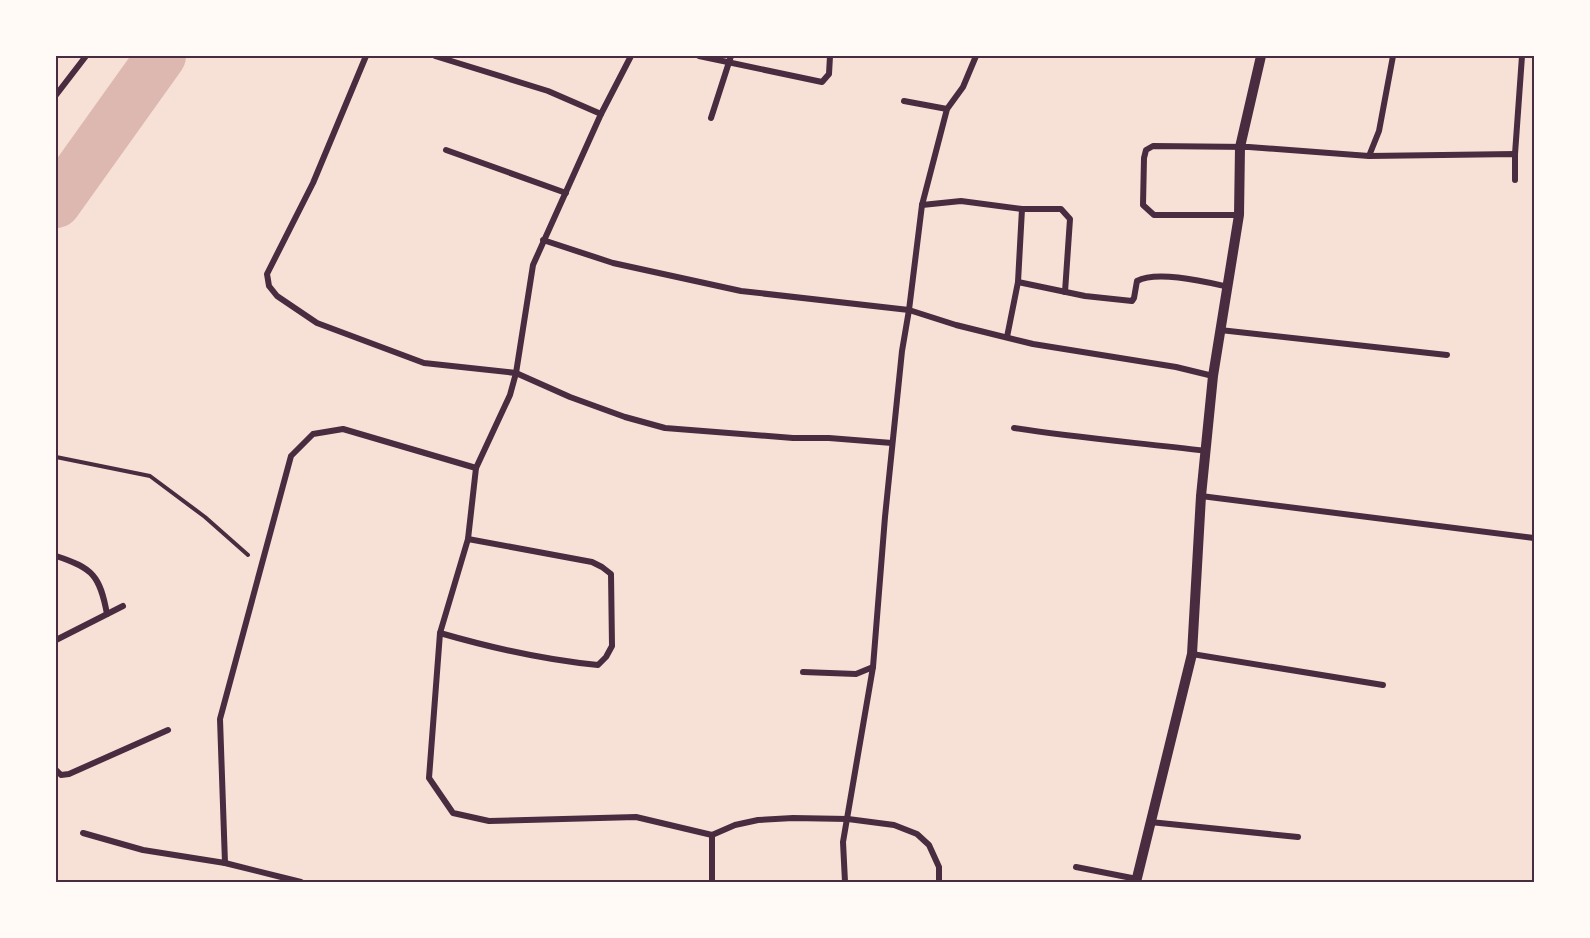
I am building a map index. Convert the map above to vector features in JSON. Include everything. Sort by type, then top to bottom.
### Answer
[{"type":"street","points":[[56,95],[86,56]]},
{"type":"street","points":[[366,56],[313,183],[267,274],[269,286],[277,296],[317,323],[424,363],[516,372],[570,398],[665,428],[892,443]]},
{"type":"street","points":[[435,56],[548,91],[601,114]]},
{"type":"street","points":[[631,56],[601,114],[533,265],[516,372],[510,395],[476,468],[468,539],[440,633],[429,778],[453,813],[489,821],[636,817],[712,835],[735,825],[758,820],[794,818],[848,819],[894,825],[917,834],[929,845],[939,867],[939,882]]},
{"type":"street","points":[[699,56],[822,82],[829,74],[830,56]]},
{"type":"street","points":[[711,118],[731,56]]},
{"type":"street","points":[[844,882],[843,842],[873,667],[892,443],[922,205],[947,109],[963,87],[976,56]]},
{"type":"street","points":[[1076,867],[1137,881],[1192,654],[1201,496],[1213,376],[1239,215],[1244,147],[1262,56]]},
{"type":"street","points":[[1369,156],[1379,131],[1393,56]]},
{"type":"street","points":[[1515,180],[1522,56]]},
{"type":"street","points":[[904,101],[947,109]]},
{"type":"street","points":[[1239,215],[1154,215],[1143,205],[1146,150],[1153,146],[1244,147],[1369,156],[1515,154]]},
{"type":"street","points":[[446,150],[566,193]]},
{"type":"street","points":[[922,205],[961,201],[1022,209],[1061,209],[1070,219],[1065,292]]},
{"type":"street","points":[[1007,337],[1018,282],[1022,209]]},
{"type":"street","points":[[543,240],[613,262],[741,291],[909,310],[956,325],[1033,344],[1213,376]]},
{"type":"street","points":[[1018,282],[1065,292],[1132,301],[1137,281],[1144,277],[1156,276],[1229,286]]},
{"type":"street","points":[[1220,330],[1448,355]]},
{"type":"street","points":[[1014,428],[1206,451]]},
{"type":"street","points":[[225,863],[219,719],[291,456],[313,434],[343,429],[476,468]]},
{"type":"street","points":[[1201,496],[1534,538]]},
{"type":"street","points":[[440,633],[492,647],[598,665],[612,646],[611,574],[602,567],[592,562],[468,539]]},
{"type":"street","points":[[56,556],[72,561],[96,577],[102,589],[107,614]]},
{"type":"street","points":[[56,640],[123,606]]},
{"type":"street","points":[[1192,654],[1383,685]]},
{"type":"street","points":[[803,672],[856,674],[873,667]]},
{"type":"street","points":[[56,770],[61,775],[69,774],[168,730]]},
{"type":"street","points":[[1150,822],[1298,837]]},
{"type":"street","points":[[83,833],[143,850],[225,863],[301,882]]},
{"type":"street","points":[[712,835],[712,882]]},
{"type":"path","points":[[56,457],[150,476],[205,517],[262,568]]},
{"type":"waterway","points":[[56,203],[161,56]]}]
